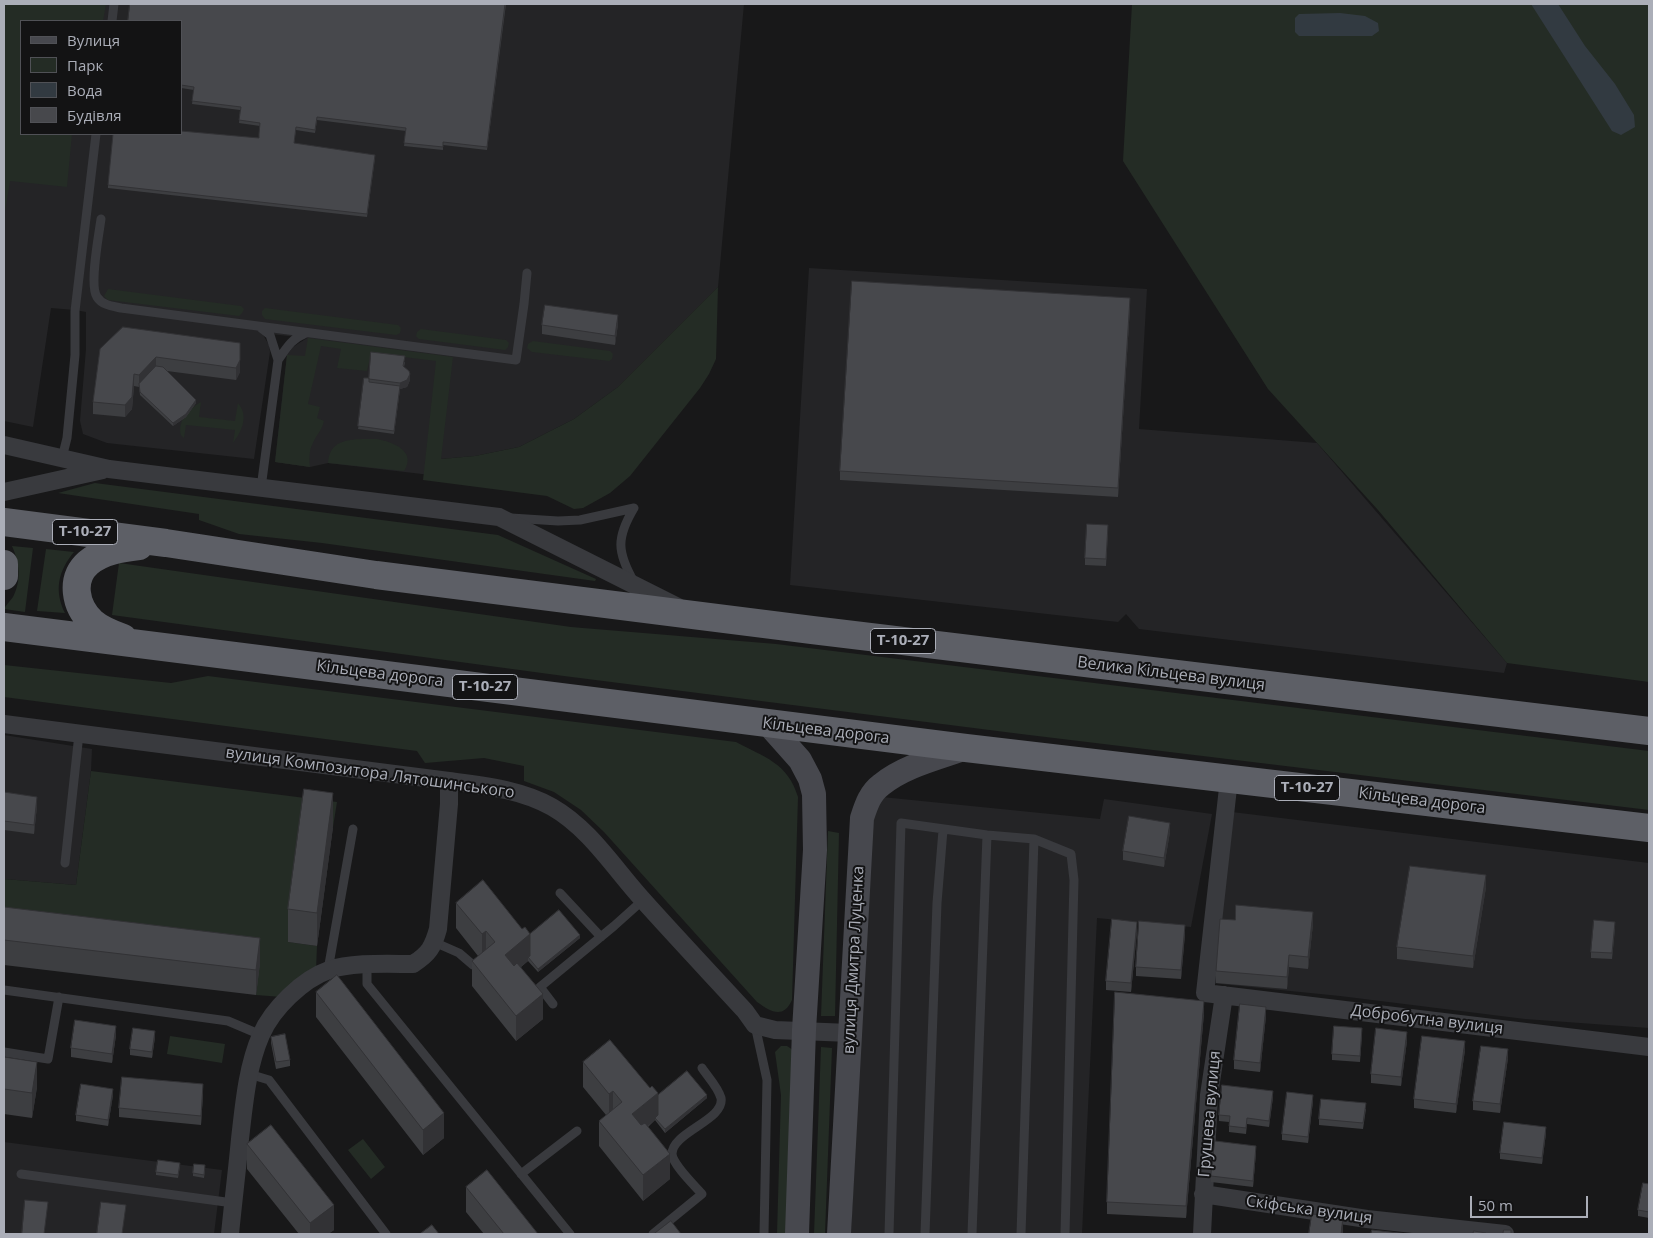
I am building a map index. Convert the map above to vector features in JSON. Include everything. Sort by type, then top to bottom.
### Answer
[{"type":"highway","name":"Т-10-27","points":[[4,522],[166,543],[376,575],[694,614]]},
{"type":"highway","points":[[142,646],[108,633],[92,621],[77,596],[76,585],[80,571],[89,562],[102,555],[116,549],[166,543]]},
{"type":"highway","points":[[4,564],[4,576]]},
{"type":"highway","name":"Велика Кільцева вулиця","points":[[694,614],[1649,731]]},
{"type":"highway","name":"Кільцева дорога","points":[[4,627],[768,724],[1649,828]]},
{"type":"main road","points":[[768,724],[800,760],[810,778],[814,794],[815,850],[804,1030],[797,1234]]},
{"type":"main road","name":"вулиця Дмитра Луценка","points":[[839,1234],[862,818],[867,802],[880,786],[896,775],[966,748]]},
{"type":"street","points":[[4,445],[109,469],[499,517],[550,541],[636,587],[694,614]]},
{"type":"street","points":[[4,492],[109,469]]},
{"type":"street","name":"вулиця Композитора Лятошинського","points":[[4,724],[449,781],[506,790],[530,797],[552,807],[572,821],[588,837],[755,1025]]},
{"type":"street","name":"Добробутна вулиця","points":[[1229,779],[1205,993],[1649,1047]]},
{"type":"street","points":[[230,1234],[244,1108],[250,1074],[261,1035],[272,1015],[288,998],[306,983],[328,970],[342,966],[413,964],[432,948],[438,929],[449,804],[449,781]]},
{"type":"street","name":"Грушева вулиця","points":[[1202,1234],[1209,1095],[1224,995]]},
{"type":"street","points":[[755,1025],[775,1030],[850,1033]]},
{"type":"street","name":"Скіфська вулиця","points":[[1203,1194],[1365,1227],[1505,1234]]},
{"type":"lane","points":[[112,20],[114,4]]},
{"type":"lane","points":[[62,458],[67,438],[75,355],[75,310],[96,135]]},
{"type":"lane","points":[[101,219],[93,284],[97,297],[101,302],[121,308],[261,328],[516,360],[527,273]]},
{"type":"lane","points":[[261,328],[270,335],[278,360]]},
{"type":"lane","points":[[261,488],[278,360],[295,337],[306,333]]},
{"type":"lane","points":[[499,517],[558,521],[580,520],[634,508],[624,525],[620,538],[620,549],[627,570],[636,587]]},
{"type":"lane","points":[[65,863],[79,734]]},
{"type":"lane","points":[[889,1234],[901,823],[943,830],[1034,839],[1071,854],[1074,880],[1064,1234]]},
{"type":"lane","points":[[328,970],[353,829]]},
{"type":"lane","points":[[925,1234],[937,903],[943,830]]},
{"type":"lane","points":[[972,1234],[987,835]]},
{"type":"lane","points":[[1021,1234],[1034,839]]},
{"type":"lane","points":[[560,893],[601,937]]},
{"type":"lane","points":[[553,1004],[540,987],[643,900]]},
{"type":"lane","points":[[434,942],[459,953],[473,965]]},
{"type":"lane","points":[[367,965],[367,984],[570,1234]]},
{"type":"lane","points":[[4,990],[228,1021],[261,1035]]},
{"type":"lane","points":[[4,1052],[48,1059],[60,997]]},
{"type":"lane","points":[[755,1025],[767,1080],[764,1234]]},
{"type":"lane","points":[[653,1234],[702,1194],[675,1162],[672,1154],[680,1140],[719,1109],[721,1100],[718,1092],[702,1068]]},
{"type":"lane","points":[[250,1074],[269,1080],[386,1234]]},
{"type":"lane","points":[[521,1174],[577,1130]]},
{"type":"lane","points":[[21,1174],[234,1203]]},
{"type":"shaded area","points":[[4,4],[744,4],[718,287],[618,387],[574,419],[519,447],[475,456],[441,459],[439,476],[328,463],[310,467],[275,462],[287,355],[293,347],[307,338],[262,333],[269,345],[270,352],[254,459],[107,443],[83,434],[80,421],[86,349],[86,312],[51,308],[33,427],[4,421]]},
{"type":"shaded area","points":[[809,268],[1147,289],[1139,429],[1317,443],[1507,663],[1504,673],[1139,629],[1126,614],[1118,622],[790,585]]},
{"type":"shaded area","points":[[4,735],[92,749],[91,771],[76,885],[4,879]]},
{"type":"shaded area","points":[[882,797],[1100,819],[1104,799],[1212,814],[1191,927],[1097,918],[1082,1234],[851,1234],[870,810]]},
{"type":"shaded area","points":[[1232,812],[1649,863],[1649,1028],[1525,1019],[1340,996],[1211,983]]},
{"type":"shaded area","points":[[4,1142],[222,1170],[214,1234],[4,1234]]},
{"type":"green space","points":[[4,4],[106,4],[103,20],[20,20],[20,135],[72,135],[67,187],[10,181],[4,217]]},
{"type":"green space","points":[[1132,4],[1649,4],[1649,682],[1507,663],[1378,510],[1268,389],[1123,161]]},
{"type":"green space","points":[[718,287],[716,359],[709,374],[630,476],[610,493],[583,508],[574,509],[547,496],[423,480],[436,361],[371,353],[367,371],[337,368],[341,349],[321,346],[308,404],[320,407],[317,418],[324,421],[311,449],[310,467],[275,462],[287,355],[305,356],[308,338],[453,357],[441,459],[475,456],[519,447],[574,419],[618,387]]},
{"type":"green space","points":[[108,289],[241,306],[244,309],[239,316],[108,300],[104,296]]},
{"type":"green space","points":[[265,308],[398,325],[401,328],[400,333],[396,335],[265,319],[262,311]]},
{"type":"green space","points":[[421,329],[506,340],[509,343],[505,350],[419,339],[416,336],[417,332]]},
{"type":"green space","points":[[533,341],[610,351],[613,354],[612,359],[609,361],[532,352],[527,348],[528,344]]},
{"type":"green space","points":[[201,402],[199,417],[235,421],[238,403],[244,418],[239,434],[233,443],[235,430],[186,425],[184,438],[181,435],[182,420],[192,408]]},
{"type":"green space","points":[[377,439],[396,445],[405,453],[408,458],[404,471],[328,463],[333,448],[345,441]]},
{"type":"green space","points":[[95,483],[498,535],[596,579],[595,581],[322,543],[239,534],[199,520],[199,514],[58,493]]},
{"type":"green space","points":[[12,546],[33,548],[25,612],[4,609],[13,597],[18,584],[18,565]]},
{"type":"green space","points":[[46,549],[74,552],[64,566],[59,581],[60,597],[65,613],[37,611]]},
{"type":"green space","points":[[119,563],[571,627],[776,644],[1649,751],[1649,810],[1021,734],[564,676],[112,615]]},
{"type":"green space","points":[[4,665],[171,683],[208,676],[736,742],[774,762],[788,776],[794,785],[798,797],[792,1000],[785,1010],[780,1012],[771,1011],[757,1002],[604,832],[581,810],[554,792],[524,781],[524,766],[484,758],[425,763],[417,751],[4,697]]},
{"type":"green space","points":[[91,771],[337,802],[333,827],[288,942],[317,946],[316,970],[282,997],[256,995],[259,963],[4,933],[4,879],[76,885]]},
{"type":"green space","points":[[828,831],[839,833],[835,1016],[821,1016]]},
{"type":"green space","points":[[170,1036],[225,1044],[222,1063],[167,1054]]},
{"type":"green space","points":[[781,1046],[787,1046],[793,1050],[787,1234],[777,1234],[781,1095],[775,1052]]},
{"type":"green space","points":[[821,1047],[832,1048],[825,1234],[814,1234]]},
{"type":"green space","points":[[363,1139],[385,1167],[371,1179],[348,1150]]},
{"type":"water","points":[[1531,4],[1558,4],[1585,46],[1615,84],[1634,115],[1635,127],[1621,135],[1612,131]]},
{"type":"water","points":[[1340,13],[1365,16],[1378,23],[1379,31],[1372,36],[1299,36],[1295,32],[1295,18],[1299,14]]},
{"type":"building","points":[[130,4],[505,4],[487,147],[443,142],[443,147],[404,143],[406,128],[317,117],[315,130],[296,127],[294,143],[375,155],[367,214],[108,185],[113,135],[182,135],[182,131],[259,138],[260,123],[239,120],[241,107],[192,101],[194,87],[182,85],[182,20],[128,20]]},
{"type":"building","points":[[852,281],[1130,298],[1118,488],[840,471]]},
{"type":"building","points":[[545,305],[618,315],[615,336],[542,325]]},
{"type":"building","points":[[123,327],[240,343],[240,360],[236,368],[156,357],[139,375],[134,374],[132,397],[125,405],[93,402],[100,349]]},
{"type":"building","points":[[371,352],[405,356],[403,366],[410,374],[407,380],[400,383],[369,379]]},
{"type":"building","points":[[156,366],[163,367],[196,400],[186,414],[173,423],[140,392],[139,384]]},
{"type":"building","points":[[364,378],[369,378],[369,382],[400,386],[394,431],[358,426]]},
{"type":"building","points":[[1087,524],[1108,525],[1106,559],[1085,558]]},
{"type":"building","points":[[304,789],[333,793],[317,913],[288,909]]},
{"type":"building","points":[[4,792],[37,797],[34,825],[4,821]]},
{"type":"building","points":[[1129,816],[1170,823],[1164,858],[1123,851]]},
{"type":"building","points":[[1410,866],[1486,875],[1473,956],[1397,947]]},
{"type":"building","points":[[483,880],[522,929],[525,927],[530,934],[505,955],[514,966],[517,963],[543,994],[516,1016],[472,961],[495,942],[486,931],[482,934],[456,903]]},
{"type":"building","points":[[1236,905],[1313,912],[1308,957],[1289,955],[1287,977],[1216,971],[1220,919],[1235,920]]},
{"type":"building","points":[[4,907],[260,938],[256,970],[4,940]]},
{"type":"building","points":[[559,910],[580,935],[538,969],[528,957],[530,956],[530,934]]},
{"type":"building","points":[[1112,919],[1137,922],[1131,983],[1106,981]]},
{"type":"building","points":[[1594,920],[1615,922],[1612,953],[1591,952]]},
{"type":"building","points":[[1139,921],[1185,925],[1181,970],[1136,967]]},
{"type":"building","points":[[337,975],[444,1113],[423,1130],[316,992]]},
{"type":"building","points":[[1115,992],[1204,1001],[1186,1206],[1107,1202]]},
{"type":"building","points":[[1240,1004],[1266,1007],[1260,1063],[1234,1060]]},
{"type":"building","points":[[75,1020],[116,1026],[112,1054],[71,1048]]},
{"type":"building","points":[[1334,1026],[1362,1028],[1360,1056],[1332,1054]]},
{"type":"building","points":[[133,1028],[155,1031],[152,1052],[130,1049]]},
{"type":"building","points":[[1376,1028],[1407,1032],[1401,1077],[1371,1074]]},
{"type":"building","points":[[285,1034],[290,1060],[276,1062],[271,1037]]},
{"type":"building","points":[[1422,1036],[1465,1041],[1456,1104],[1414,1099]]},
{"type":"building","points":[[610,1040],[650,1088],[652,1086],[658,1093],[632,1114],[641,1125],[645,1123],[670,1154],[643,1175],[599,1121],[622,1102],[613,1091],[609,1094],[583,1062]]},
{"type":"building","points":[[1481,1046],[1508,1049],[1500,1104],[1473,1101]]},
{"type":"building","points":[[4,1057],[37,1062],[32,1093],[4,1089]]},
{"type":"building","points":[[687,1071],[707,1095],[665,1129],[655,1118],[658,1115],[658,1095]]},
{"type":"building","points":[[122,1077],[203,1084],[201,1116],[119,1108]]},
{"type":"building","points":[[81,1084],[113,1089],[108,1120],[76,1115]]},
{"type":"building","points":[[1222,1085],[1273,1091],[1269,1121],[1247,1118],[1246,1128],[1229,1126],[1230,1116],[1219,1115]]},
{"type":"building","points":[[1287,1092],[1313,1095],[1308,1137],[1282,1134]]},
{"type":"building","points":[[1321,1099],[1366,1103],[1363,1123],[1319,1119]]},
{"type":"building","points":[[1504,1122],[1546,1127],[1542,1158],[1500,1153]]},
{"type":"building","points":[[271,1125],[334,1205],[310,1223],[247,1144]]},
{"type":"building","points":[[1215,1141],[1256,1146],[1253,1181],[1211,1176]]},
{"type":"building","points":[[158,1160],[180,1163],[178,1175],[156,1172]]},
{"type":"building","points":[[194,1164],[205,1165],[204,1175],[193,1173]]},
{"type":"building","points":[[487,1170],[538,1234],[504,1234],[466,1187]]},
{"type":"building","points":[[1643,1183],[1649,1184],[1649,1212],[1638,1210]]},
{"type":"building","points":[[25,1200],[48,1202],[44,1234],[22,1234]]},
{"type":"building","points":[[101,1202],[126,1205],[122,1234],[97,1234]]},
{"type":"building","points":[[1312,1214],[1343,1217],[1341,1234],[1309,1234]]},
{"type":"building","points":[[671,1221],[681,1234],[654,1234]]},
{"type":"building","points":[[432,1225],[439,1234],[420,1234]]},
{"type":"building","points":[[1372,1230],[1408,1234],[1371,1234]]},
{"type":"building","points":[[1504,1230],[1511,1230],[1511,1234],[1503,1234]]},
{"type":"building","points":[[1474,1231],[1486,1233],[1486,1234],[1473,1234]]}]
